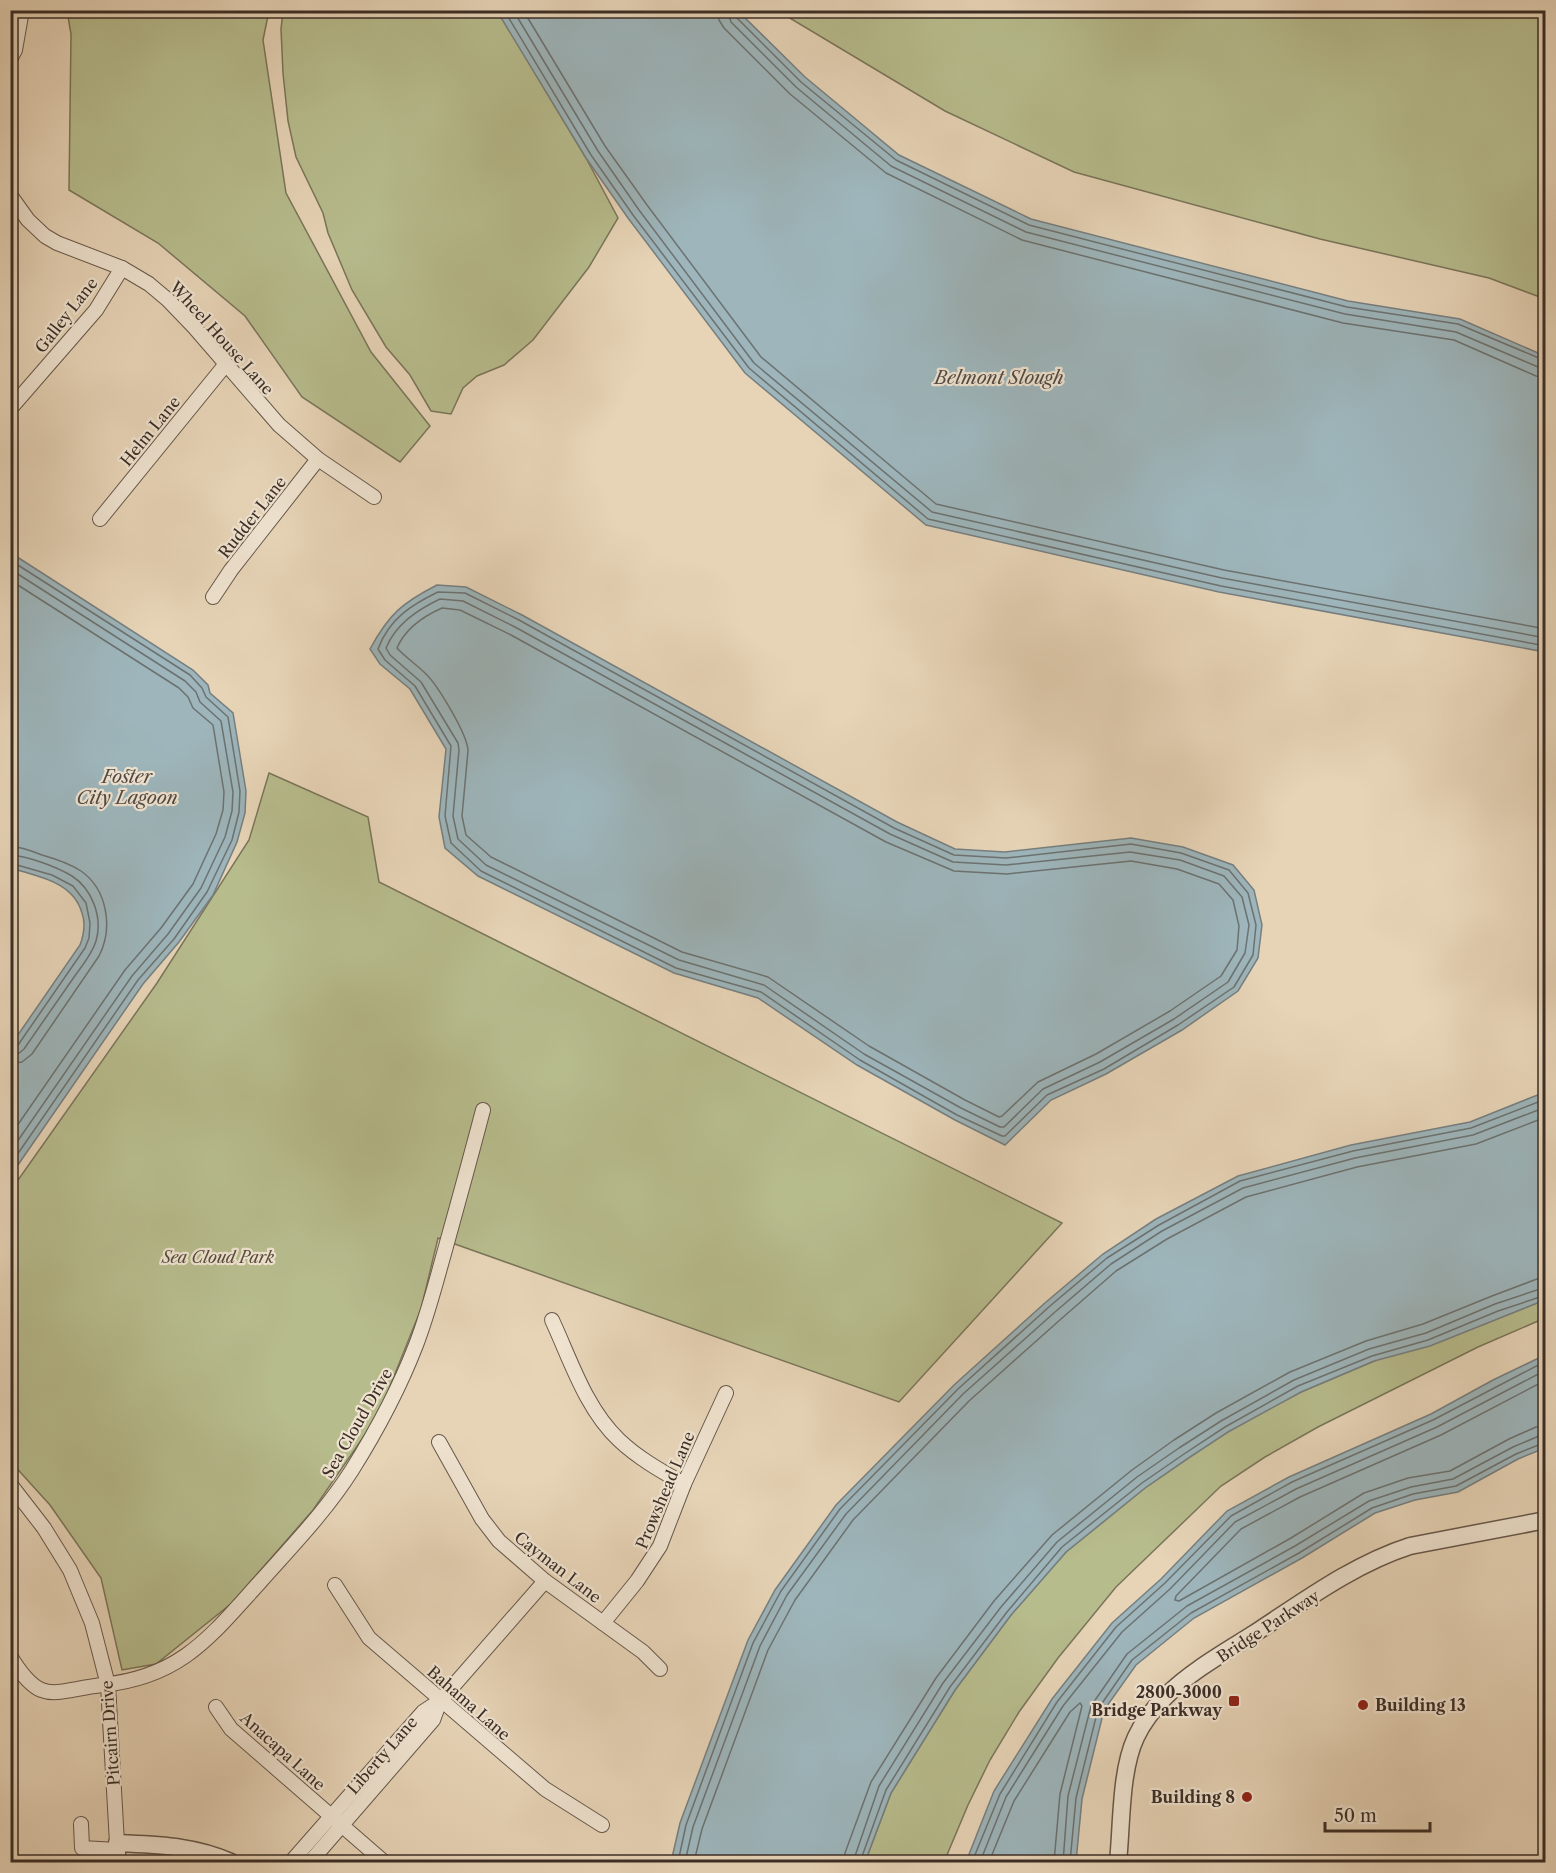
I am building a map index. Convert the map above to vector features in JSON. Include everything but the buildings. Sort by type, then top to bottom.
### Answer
[{"type":"street","points":[[10,59],[15,50],[22,10]]},
{"type":"street","name":"Wheel House Lane","points":[[12,201],[45,236],[57,243],[122,268],[149,284],[168,300],[279,425],[318,459],[374,497]]},
{"type":"street","name":"Galley Lane","points":[[10,409],[96,310],[122,268]]},
{"type":"street","name":"Helm Lane","points":[[100,519],[226,364]]},
{"type":"street","name":"Rudder Lane","points":[[213,597],[231,570],[318,459]]},
{"type":"street","name":"Sea Cloud Drive","points":[[10,1656],[29,1683],[43,1691],[58,1693],[108,1685],[157,1672],[180,1661],[225,1622],[328,1504],[351,1472],[387,1409],[417,1343],[483,1110]]},
{"type":"street","points":[[552,1320],[592,1404],[618,1439],[641,1459],[684,1484]]},
{"type":"street","name":"Prowshead Lane","points":[[603,1623],[637,1581],[660,1546],[684,1484],[726,1393]]},
{"type":"street","name":"Cayman Lane","points":[[439,1442],[488,1527],[499,1541],[545,1581],[643,1652],[660,1669]]},
{"type":"street","name":"Pitcairn Drive","points":[[10,1484],[44,1528],[70,1570],[92,1623],[108,1685],[117,1852]]},
{"type":"street","name":"Bridge Parkway","points":[[1118,1863],[1129,1756],[1145,1721],[1176,1687],[1287,1612],[1389,1552],[1545,1520]]},
{"type":"street","name":"Liberty Lane","points":[[337,1822],[433,1720],[440,1701],[545,1581]]},
{"type":"street","name":"Bahama Lane","points":[[335,1585],[369,1638],[545,1789],[602,1826]]},
{"type":"street","name":"Anacapa Lane","points":[[216,1707],[231,1729],[384,1863]]},
{"type":"street","points":[[291,1863],[337,1822]]},
{"type":"street","points":[[310,1863],[337,1822]]},
{"type":"street","points":[[81,1824],[82,1848],[117,1852],[181,1846],[212,1854],[231,1863]]},
{"type":"green space","points":[[67,11],[269,11],[263,40],[286,193],[371,352],[430,426],[400,462],[302,397],[245,316],[158,243],[69,190],[71,34]]},
{"type":"green space","points":[[283,11],[498,11],[586,158],[618,218],[589,267],[533,340],[504,365],[477,376],[463,388],[451,414],[431,411],[410,375],[386,347],[352,290],[328,233],[323,213],[296,157],[288,121],[283,73],[281,29]]},
{"type":"green space","points":[[778,11],[1545,11],[1545,299],[1489,278],[1320,239],[1074,172],[945,111]]},
{"type":"green space","name":"Sea Cloud Park","points":[[269,773],[368,817],[379,882],[1062,1223],[899,1402],[438,1238],[421,1309],[378,1416],[313,1510],[232,1603],[156,1664],[122,1670],[101,1578],[50,1505],[11,1462],[11,1190],[157,983],[249,840]]},
{"type":"green space","points":[[1545,1300],[1545,1318],[1478,1347],[1318,1427],[1265,1457],[1221,1486],[1116,1587],[1058,1658],[1019,1712],[990,1760],[944,1862],[865,1862],[891,1793],[955,1690],[1011,1615],[1066,1552],[1145,1488],[1229,1430],[1301,1392],[1379,1359]]},
{"type":"water","name":"Belmont Slough","points":[[497,11],[738,11],[805,77],[899,155],[1031,219],[1348,301],[1460,319],[1545,356],[1545,652],[1219,592],[926,525],[745,373],[628,218],[586,158]]},
{"type":"water","name":"Foster City Lagoon","points":[[11,553],[193,670],[208,685],[210,693],[233,713],[246,791],[245,813],[237,842],[213,895],[179,942],[143,984],[11,1175],[11,1045],[80,945],[84,925],[77,902],[63,887],[11,868]]},
{"type":"water","points":[[437,585],[466,587],[522,615],[897,822],[955,849],[1005,852],[1131,838],[1183,847],[1233,865],[1254,890],[1262,925],[1258,958],[1238,991],[1182,1030],[1106,1074],[1051,1100],[1005,1145],[857,1065],[758,998],[674,973],[478,876],[445,848],[439,817],[446,749],[410,689],[380,664],[370,649],[390,618],[405,604]]},
{"type":"water","points":[[1545,1092],[1545,1300],[1430,1346],[1374,1361],[1301,1392],[1228,1432],[1187,1459],[1145,1488],[1066,1552],[1011,1615],[955,1690],[891,1793],[865,1862],[671,1862],[680,1823],[748,1640],[775,1590],[836,1505],[954,1385],[1046,1302],[1103,1254],[1156,1219],[1238,1176],[1351,1145],[1470,1122]]},
{"type":"water","points":[[1545,1355],[1545,1448],[1518,1459],[1458,1492],[1415,1500],[1375,1513],[1302,1558],[1194,1618],[1136,1665],[1104,1710],[1082,1799],[1076,1862],[966,1862],[994,1791],[1052,1699],[1112,1623],[1161,1579],[1227,1511],[1289,1477],[1431,1414]]},
{"type":"place","name":"2800-3000 Bridge Parkway","points":[[1234,1701]]},
{"type":"place","name":"Building 13","points":[[1363,1705]]},
{"type":"place","name":"Building 8","points":[[1247,1797]]}]
